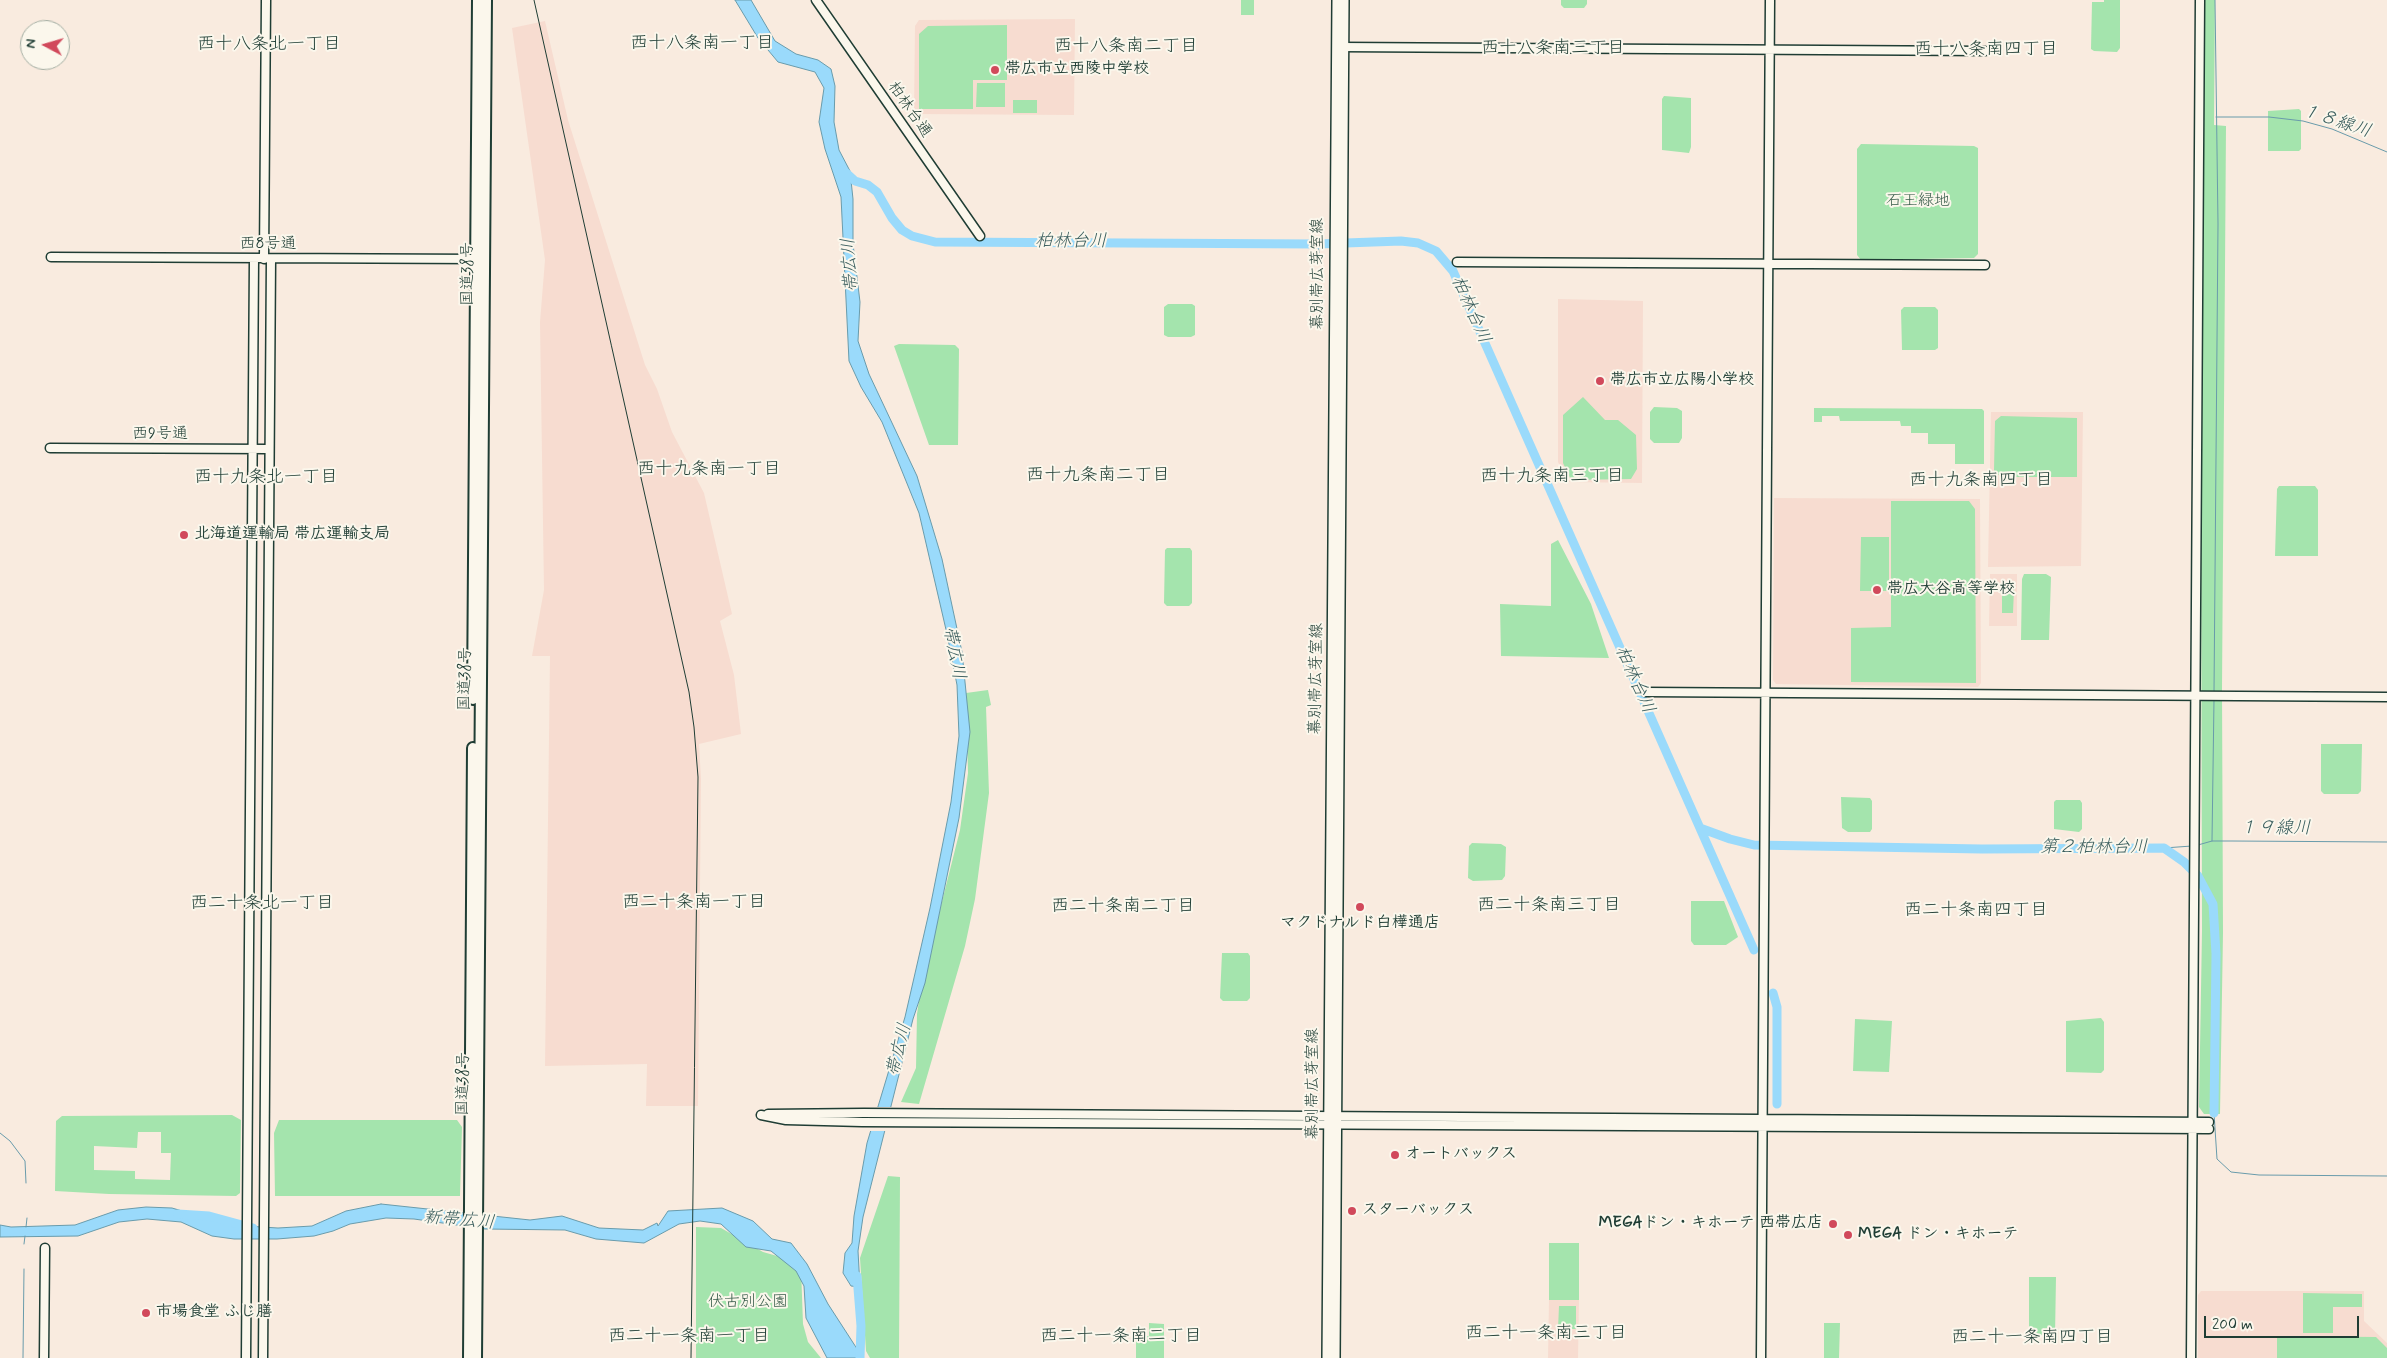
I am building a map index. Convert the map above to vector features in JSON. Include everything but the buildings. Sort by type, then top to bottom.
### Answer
[{"type":"highway","name":"国道38号","points":[[478,0],[481,259]]},
{"type":"highway","name":"国道38号","points":[[469,1358],[474,1204],[481,259],[486,0]]},
{"type":"highway","name":"国道38号","points":[[473,1252],[476,1358]]},
{"type":"main road","name":"幕別帯広芽室線","points":[[1335,1358],[1333,1121],[1340,46],[1337,0]]},
{"type":"main road","name":"幕別帯広芽室線","points":[[1340,46],[1344,0]]},
{"type":"main road","name":"幕別帯広芽室線","points":[[1327,1358],[1333,1121]]},
{"type":"street","points":[[263,1358],[269,449],[266,0]]},
{"type":"street","name":"柏林台通","points":[[816,0],[980,236]]},
{"type":"street","points":[[1761,1358],[1770,0]]},
{"type":"street","points":[[2191,1358],[2200,0]]},
{"type":"street","points":[[1340,46],[1985,52]]},
{"type":"street","name":"西8号通","points":[[51,257],[481,259]]},
{"type":"street","points":[[246,1358],[254,259]]},
{"type":"street","points":[[1457,262],[1985,266]]},
{"type":"street","name":"西9号通","points":[[50,448],[269,449]]},
{"type":"street","points":[[1646,692],[2387,696]]},
{"type":"street","points":[[817,1112],[817,1121]]},
{"type":"street","points":[[1333,1121],[817,1112],[761,1116],[786,1120],[862,1122],[1333,1121],[2209,1126]]},
{"type":"street","points":[[44,1358],[45,1248]]},
{"type":"shaded area","name":"帯広市立西陵中学校","points":[[1075,19],[1074,115],[914,114],[915,26],[919,20]]},
{"type":"shaded area","points":[[545,21],[568,120],[645,365],[657,389],[672,432],[704,493],[732,614],[720,621],[734,675],[741,734],[699,744],[701,779],[698,1106],[646,1106],[647,1064],[545,1066],[550,656],[532,656],[544,590],[540,322],[545,260],[512,28]]},
{"type":"shaded area","name":"帯広市立広陽小学校","points":[[1558,299],[1643,301],[1642,483],[1568,482],[1558,462]]},
{"type":"shaded area","points":[[1991,412],[2083,412],[2081,566],[1988,567]]},
{"type":"shaded area","name":"帯広大谷高等学校","points":[[1774,498],[1980,499],[1981,683],[1978,687],[1776,684],[1773,680]]},
{"type":"shaded area","points":[[1990,574],[2017,574],[2017,626],[1989,626]]},
{"type":"shaded area","points":[[2201,1291],[2364,1291],[2364,1321],[2387,1343],[2387,1358],[2198,1358],[2198,1295]]},
{"type":"shaded area","points":[[1549,1300],[1579,1300],[1578,1358],[1548,1358]]},
{"type":"green space","points":[[1241,0],[1254,0],[1254,15],[1241,15]]},
{"type":"green space","points":[[1561,0],[1587,0],[1587,4],[1584,8],[1564,8],[1561,5]]},
{"type":"green space","points":[[2104,0],[2120,0],[2120,48],[2117,52],[2094,51],[2091,49],[2092,2],[2104,2]]},
{"type":"green space","points":[[2204,0],[2215,0],[2214,125],[2226,126],[2222,688],[2223,933],[2220,1114],[2204,1114],[2199,1107],[2202,931],[2201,487]]},
{"type":"green space","points":[[1007,25],[1007,80],[973,80],[973,109],[919,109],[919,34],[928,26]]},
{"type":"green space","points":[[977,83],[1005,83],[1005,107],[976,107]]},
{"type":"green space","points":[[1664,96],[1691,98],[1691,147],[1689,153],[1662,150],[1662,99]]},
{"type":"green space","points":[[1013,100],[1037,100],[1037,113],[1013,113]]},
{"type":"green space","points":[[2299,109],[2301,111],[2301,149],[2299,151],[2268,151],[2268,111]]},
{"type":"green space","name":"石王緑地","points":[[1861,144],[1974,146],[1978,148],[1978,254],[1974,258],[1861,260],[1857,255],[1857,149]]},
{"type":"green space","points":[[1168,304],[1192,304],[1195,306],[1195,335],[1191,337],[1168,337],[1164,335],[1164,307]]},
{"type":"green space","points":[[1904,307],[1935,307],[1938,310],[1938,348],[1935,350],[1902,350],[1901,310]]},
{"type":"green space","points":[[899,344],[955,345],[959,349],[958,445],[929,445],[894,346]]},
{"type":"green space","points":[[1583,397],[1605,420],[1618,420],[1636,435],[1637,469],[1631,479],[1571,480],[1563,463],[1563,415]]},
{"type":"green space","points":[[1654,407],[1677,408],[1682,411],[1682,438],[1679,443],[1654,443],[1650,439],[1650,412]]},
{"type":"green space","points":[[1814,408],[1982,409],[1984,411],[1984,464],[1955,464],[1955,444],[1928,444],[1928,433],[1911,433],[1911,426],[1901,426],[1900,421],[1840,421],[1839,416],[1822,416],[1822,422],[1814,422]]},
{"type":"green space","points":[[2001,416],[2077,418],[2077,477],[2001,477],[1994,470],[1995,421]]},
{"type":"green space","points":[[2279,486],[2315,486],[2318,490],[2318,556],[2275,556],[2277,489]]},
{"type":"green space","points":[[1891,501],[1969,501],[1975,509],[1976,683],[1851,682],[1851,628],[1891,627]]},
{"type":"green space","points":[[1861,537],[1889,537],[1889,591],[1860,591]]},
{"type":"green space","points":[[1558,540],[1591,604],[1609,658],[1501,656],[1500,604],[1551,606],[1551,544]]},
{"type":"green space","points":[[1167,548],[1190,548],[1192,551],[1192,603],[1189,606],[1167,606],[1164,603],[1165,550]]},
{"type":"green space","points":[[2024,574],[2046,574],[2051,577],[2049,640],[2021,640],[2022,579]]},
{"type":"green space","points":[[2002,589],[2014,589],[2013,613],[2002,613]]},
{"type":"green space","points":[[988,690],[991,705],[986,707],[989,793],[975,899],[965,946],[919,1104],[901,1102],[916,1068],[917,1014],[922,981],[960,830],[968,773],[966,693]]},
{"type":"green space","points":[[2321,744],[2362,744],[2361,791],[2358,794],[2324,794],[2321,791]]},
{"type":"green space","points":[[1841,797],[1870,798],[1872,801],[1872,829],[1870,832],[1848,832],[1842,828]]},
{"type":"green space","points":[[2056,800],[2080,800],[2082,803],[2082,829],[2079,832],[2054,829],[2054,802]]},
{"type":"green space","points":[[1472,843],[1501,844],[1506,847],[1505,876],[1502,880],[1473,881],[1468,878],[1469,846]]},
{"type":"green space","points":[[1691,901],[1724,901],[1738,937],[1726,945],[1694,945],[1691,941]]},
{"type":"green space","points":[[1222,953],[1248,953],[1250,956],[1250,998],[1247,1001],[1223,1001],[1220,998]]},
{"type":"green space","points":[[2101,1018],[2104,1022],[2104,1070],[2101,1073],[2066,1072],[2066,1021]]},
{"type":"green space","points":[[1855,1019],[1892,1021],[1889,1072],[1853,1071]]},
{"type":"green space","points":[[232,1115],[241,1120],[240,1193],[236,1196],[109,1194],[55,1191],[56,1121],[62,1116]],"holes":[[[138,1132],[161,1132],[161,1153],[171,1153],[170,1180],[135,1179],[135,1171],[94,1170],[94,1146],[137,1148]]]},
{"type":"green space","points":[[279,1120],[457,1120],[462,1127],[460,1196],[275,1196],[274,1133]]},
{"type":"green space","points":[[888,1176],[900,1177],[899,1358],[870,1358],[866,1351],[860,1258]]},
{"type":"green space","name":"伏古別公園","points":[[696,1227],[721,1228],[763,1252],[784,1258],[801,1268],[803,1324],[808,1342],[821,1358],[696,1358]]},
{"type":"green space","points":[[1549,1243],[1579,1243],[1579,1300],[1549,1300]]},
{"type":"green space","points":[[2029,1277],[2056,1277],[2055,1336],[2029,1335]]},
{"type":"green space","points":[[2303,1293],[2362,1294],[2362,1307],[2333,1307],[2333,1333],[2303,1333]]},
{"type":"green space","points":[[1559,1306],[1576,1306],[1576,1329],[1558,1329]]},
{"type":"green space","points":[[1149,1323],[1164,1324],[1164,1358],[1136,1358],[1136,1336],[1149,1336]]},
{"type":"green space","points":[[1824,1323],[1840,1323],[1839,1358],[1824,1358]]},
{"type":"green space","points":[[2277,1336],[2376,1337],[2387,1348],[2387,1358],[2277,1358]]},
{"type":"water","points":[[735,0],[751,0],[775,41],[796,54],[818,60],[831,69],[835,86],[834,122],[839,150],[850,171],[853,199],[853,244],[860,302],[858,341],[869,374],[917,476],[942,559],[962,652],[970,732],[959,818],[925,983],[913,1019],[863,1217],[858,1251],[860,1287],[851,1286],[843,1273],[845,1253],[852,1243],[854,1216],[867,1143],[905,1017],[930,908],[951,802],[959,736],[957,685],[919,513],[882,422],[861,387],[849,361],[841,197],[825,149],[819,122],[824,88],[815,72],[778,62],[758,38]]},
{"type":"water","points":[[381,1204],[530,1220],[562,1216],[599,1228],[643,1230],[657,1223],[658,1226],[668,1211],[722,1208],[753,1221],[772,1239],[791,1243],[807,1264],[828,1304],[863,1358],[827,1358],[806,1318],[804,1286],[796,1271],[771,1251],[746,1247],[721,1224],[700,1221],[679,1224],[644,1243],[596,1239],[565,1230],[485,1229],[414,1219],[386,1218],[350,1224],[314,1236],[277,1239],[234,1239],[212,1236],[181,1222],[147,1219],[119,1222],[78,1236],[0,1237],[0,1225],[11,1227],[75,1225],[118,1210],[146,1207],[172,1208],[230,1225],[278,1228],[312,1226],[346,1211]]},
{"type":"pier","points":[[874,1107],[893,1107],[887,1131],[867,1131]]},
{"type":"waterway","points":[[2214,693],[2218,224],[2215,0]]},
{"type":"waterway","name":"１８線川","points":[[2216,117],[2269,117],[2303,121],[2332,129],[2387,152]]},
{"type":"waterway","name":"柏林台川","points":[[843,170],[855,181],[868,185],[877,192],[892,218],[902,230],[912,236],[935,242],[1318,244],[1401,241],[1418,243],[1436,251],[1453,271],[1754,950]]},
{"type":"waterway","points":[[1318,244],[1319,253]]},
{"type":"waterway","points":[[2212,841],[2214,700]]},
{"type":"waterway","name":"第２柏林台川","points":[[1700,828],[1754,845],[1982,849],[2164,848],[2184,862],[2198,876],[2213,904],[2216,954],[2214,1113]]},
{"type":"waterway","name":"１９線川","points":[[2198,845],[2212,841],[2387,842]]},
{"type":"waterway","name":"１９線川","points":[[2164,848],[2192,846]]},
{"type":"waterway","name":"柏林台川","points":[[1773,993],[1777,1007],[1777,1104]]},
{"type":"waterway","name":"第２柏林台川","points":[[2214,1113],[2217,1159],[2231,1172],[2259,1175],[2387,1176]]},
{"type":"waterway","points":[[0,1133],[10,1141],[25,1161],[26,1183]]},
{"type":"waterway","name":"新帯広川","points":[[178,1214],[209,1216],[253,1228]]},
{"type":"waterway","points":[[26,1227],[27,1218]]},
{"type":"waterway","points":[[24,1244],[25,1236]]},
{"type":"waterway","points":[[23,1358],[24,1269]]},
{"type":"waterway","name":"帯広川","points":[[857,1276],[861,1326],[860,1358]]},
{"type":"railway","points":[[534,0],[689,692],[694,727],[698,777],[691,1358]]},
{"type":"place","name":"帯広市立西陵中学校","points":[[995,70]]},
{"type":"place","name":"帯広市立広陽小学校","points":[[1600,381]]},
{"type":"place","name":"北海道運輸局 帯広運輸支局","points":[[184,535]]},
{"type":"place","name":"帯広大谷高等学校","points":[[1877,590]]},
{"type":"place","name":"マクドナルド白樺通店","points":[[1360,907]]},
{"type":"place","name":"オートバックス","points":[[1395,1155]]},
{"type":"place","name":"スターバックス","points":[[1352,1211]]},
{"type":"place","name":"MEGAドン・キホーテ 西帯広店","points":[[1833,1224]]},
{"type":"place","name":"MEGA ドン・キホーテ","points":[[1848,1235]]},
{"type":"place","name":"市場食堂 ふじ膳","points":[[146,1313]]},
{"type":"district","name":"西十八条南一丁目","points":[[702,44]]},
{"type":"district","name":"西十八条北一丁目","points":[[269,45]]},
{"type":"district","name":"西十八条南二丁目","points":[[1126,47]]},
{"type":"district","name":"西十八条南三丁目","points":[[1553,49]]},
{"type":"district","name":"西十八条南四丁目","points":[[1986,50]]},
{"type":"district","name":"西十九条南一丁目","points":[[709,470]]},
{"type":"district","name":"西十九条南二丁目","points":[[1098,476]]},
{"type":"district","name":"西十九条南三丁目","points":[[1552,477]]},
{"type":"district","name":"西十九条北一丁目","points":[[266,478]]},
{"type":"district","name":"西十九条南四丁目","points":[[1981,481]]},
{"type":"district","name":"西二十条南一丁目","points":[[694,903]]},
{"type":"district","name":"西二十条北一丁目","points":[[262,904]]},
{"type":"district","name":"西二十条南三丁目","points":[[1549,906]]},
{"type":"district","name":"西二十条南二丁目","points":[[1123,907]]},
{"type":"district","name":"西二十条南四丁目","points":[[1976,911]]},
{"type":"district","name":"西二十一条南三丁目","points":[[1546,1334]]},
{"type":"district","name":"西二十一条南一丁目","points":[[689,1337]]},
{"type":"district","name":"西二十一条南二丁目","points":[[1121,1337]]},
{"type":"district","name":"西二十一条南四丁目","points":[[2032,1338]]}]
